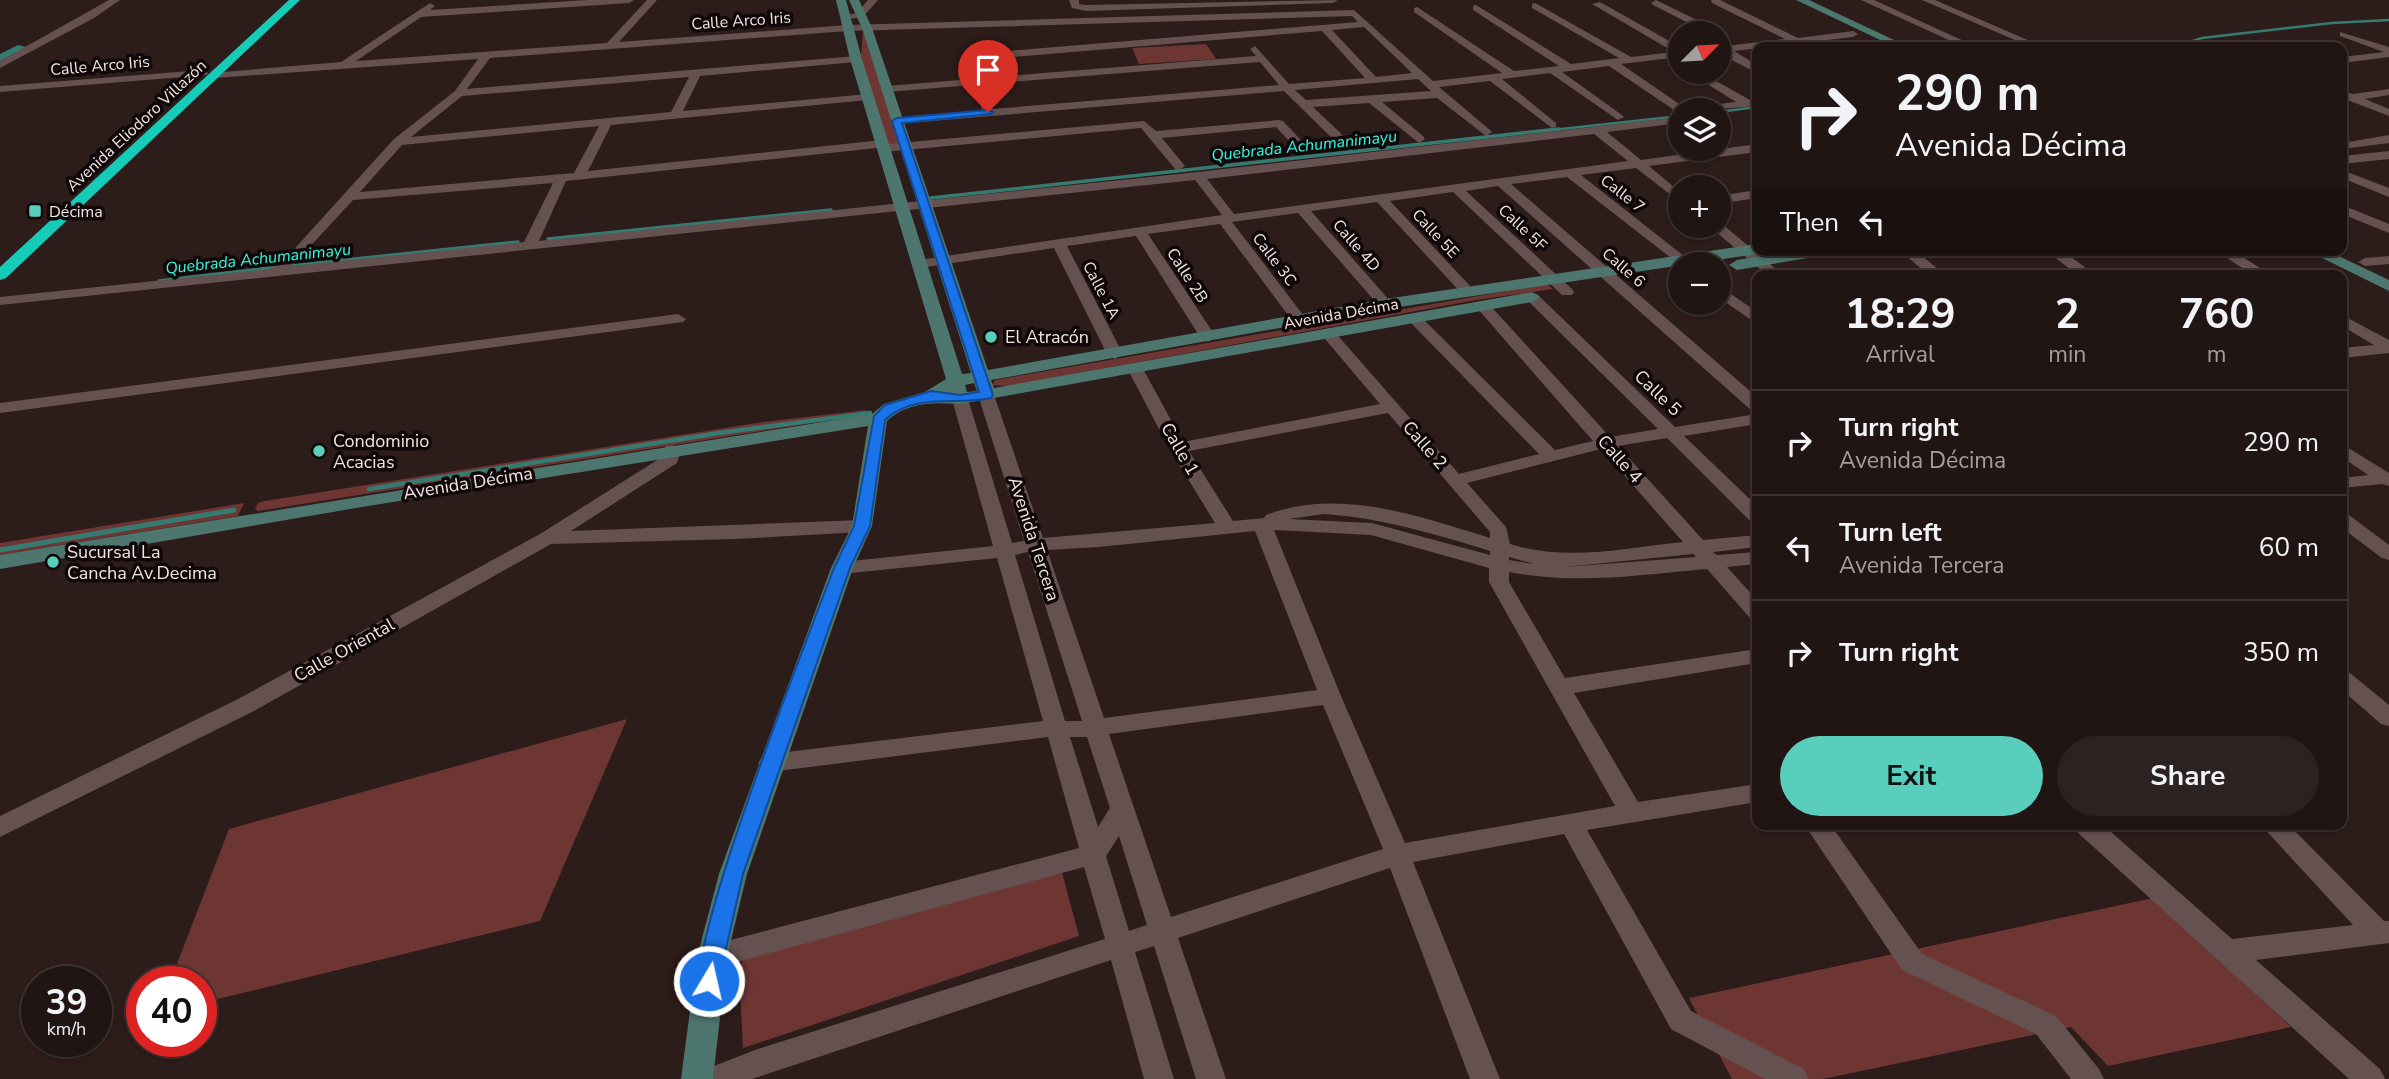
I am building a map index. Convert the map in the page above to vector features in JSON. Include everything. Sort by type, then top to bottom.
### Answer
[{"type":"highway","name":"Avenida Eliodoro Villazón","points":[[0,275],[284,0]]},
{"type":"highway","name":"Avenida Eliodoro Villazón","points":[[0,260],[295,0]]},
{"type":"main road","name":"Avenida Tercera","points":[[841,0],[856,59],[958,390]]},
{"type":"main road","name":"Avenida Tercera","points":[[854,0],[887,89],[983,386]]},
{"type":"main road","points":[[1798,3],[1870,42]]},
{"type":"main road","points":[[1798,3],[1891,42]]},
{"type":"main road","name":"Avenida Décima","points":[[1731,258],[1752,254]]},
{"type":"main road","points":[[2347,254],[2389,274]]},
{"type":"main road","name":"Avenida Décima","points":[[1731,263],[1752,255]]},
{"type":"main road","points":[[2325,256],[2389,286]]},
{"type":"main road","name":"Avenida Décima","points":[[983,386],[1115,354],[1385,304],[1554,279],[1668,267]]},
{"type":"main road","name":"Avenida Décima","points":[[0,562],[672,450],[878,419],[890,408],[958,390],[1136,370],[1413,317],[1617,284],[1668,270]]},
{"type":"main road","points":[[697,1079],[712,957],[733,874],[770,763],[842,568],[862,526],[878,419]]},
{"type":"street","points":[[0,65],[91,16],[115,0]]},
{"type":"street","points":[[344,65],[440,0]]},
{"type":"street","points":[[419,14],[629,0]]},
{"type":"street","points":[[611,45],[652,0]]},
{"type":"street","points":[[863,22],[873,0]]},
{"type":"street","points":[[1074,0],[1075,6],[1086,8],[1333,0]]},
{"type":"street","points":[[1866,0],[1961,42]]},
{"type":"street","points":[[1927,0],[2027,42]]},
{"type":"street","points":[[1715,1],[1796,40]]},
{"type":"street","points":[[1656,3],[1691,21]]},
{"type":"street","points":[[1597,4],[1668,45]]},
{"type":"street","points":[[1535,6],[1629,60]]},
{"type":"street","points":[[1476,8],[1570,68]]},
{"type":"street","points":[[1417,10],[1512,75]]},
{"type":"street","name":"Calle Arco Iris","points":[[0,89],[690,39],[863,22],[1208,18],[1354,13],[1367,25]]},
{"type":"street","points":[[1208,18],[1224,35]]},
{"type":"street","points":[[988,112],[971,57],[1367,25],[1420,76],[1486,132]]},
{"type":"street","points":[[1324,28],[1373,80]]},
{"type":"street","points":[[1243,34],[1286,87],[1348,147]]},
{"type":"street","points":[[1790,42],[1853,34]]},
{"type":"street","points":[[2344,34],[2389,52]]},
{"type":"street","points":[[684,51],[690,39]]},
{"type":"street","points":[[1731,41],[1742,47]]},
{"type":"street","points":[[1731,48],[1752,46]]},
{"type":"street","points":[[1086,47],[1105,87]]},
{"type":"street","points":[[2347,59],[2389,52]]},
{"type":"street","points":[[282,267],[398,142],[460,93],[487,54]]},
{"type":"street","points":[[1731,55],[1752,66]]},
{"type":"street","points":[[1304,104],[1372,99],[1492,77],[1666,56]]},
{"type":"street","points":[[460,93],[856,59]]},
{"type":"street","points":[[897,121],[988,112],[1105,87],[1262,59]]},
{"type":"street","points":[[673,75],[678,63]]},
{"type":"street","points":[[1612,63],[1668,102]]},
{"type":"street","points":[[1552,70],[1618,117]]},
{"type":"street","points":[[675,116],[696,73]]},
{"type":"street","points":[[887,89],[979,81],[1105,87],[1286,87],[1420,76]]},
{"type":"street","points":[[1492,77],[1552,125]]},
{"type":"street","points":[[1715,84],[1752,105]]},
{"type":"street","points":[[2347,96],[2389,93]]},
{"type":"street","points":[[2347,96],[2389,113]]},
{"type":"street","points":[[398,142],[868,97]]},
{"type":"street","points":[[1372,99],[1419,139]]},
{"type":"street","points":[[1731,107],[1752,106]]},
{"type":"street","points":[[1731,112],[1752,106]]},
{"type":"street","points":[[922,200],[1179,166],[1668,112]]},
{"type":"street","points":[[0,301],[282,267],[900,202],[1198,176],[1668,121]]},
{"type":"street","points":[[1155,135],[1279,123],[1306,152]]},
{"type":"street","points":[[579,176],[606,124]]},
{"type":"street","points":[[347,197],[1144,124],[1179,166]]},
{"type":"street","points":[[1597,130],[1668,188]]},
{"type":"street","points":[[2347,145],[2389,139]]},
{"type":"street","points":[[919,264],[1227,218],[1752,149]]},
{"type":"street","points":[[2347,159],[2389,155]]},
{"type":"street","name":"Calle 7","points":[[1572,174],[1668,253]]},
{"type":"street","points":[[2347,175],[2389,193]]},
{"type":"street","name":"Calle 3C","points":[[1198,176],[1299,320]]},
{"type":"street","points":[[532,241],[561,178]]},
{"type":"street","name":"Calle 6","points":[[1501,182],[1752,402]]},
{"type":"street","name":"Calle 5F","points":[[1456,188],[1567,292]]},
{"type":"street","points":[[1731,198],[1752,195]]},
{"type":"street","name":"Calle 5E","points":[[1379,197],[1468,292]]},
{"type":"street","name":"Calle 4D","points":[[1302,209],[1385,304]]},
{"type":"street","points":[[2347,211],[2389,229]]},
{"type":"street","name":"Calle 2B","points":[[1139,231],[1208,337]]},
{"type":"street","points":[[1731,236],[1752,250]]},
{"type":"street","points":[[282,267],[532,241]]},
{"type":"street","name":"Calle 1A","points":[[1058,243],[1115,354]]},
{"type":"street","points":[[1759,256],[1771,270]]},
{"type":"street","points":[[1914,256],[1932,270]]},
{"type":"street","points":[[2061,256],[2081,270]]},
{"type":"street","points":[[2232,256],[2256,270]]},
{"type":"street","points":[[2365,262],[2389,260]]},
{"type":"street","name":"Calle 5","points":[[1532,297],[1752,512]]},
{"type":"street","points":[[1731,299],[1752,315]]},
{"type":"street","name":"Calle 4","points":[[1482,305],[1752,607]]},
{"type":"street","points":[[1413,317],[1551,456]]},
{"type":"street","points":[[0,408],[677,319]]},
{"type":"street","points":[[2347,323],[2389,348]]},
{"type":"street","name":"Calle 2","points":[[1328,333],[1499,531],[1499,582],[1631,812]]},
{"type":"street","points":[[2347,352],[2389,348]]},
{"type":"street","name":"Calle 1","points":[[1136,370],[1178,448],[1227,527]]},
{"type":"street","name":"Avenida Tercera","points":[[983,386],[1211,1079]]},
{"type":"street","name":"Avenida Tercera","points":[[958,390],[1159,1079]]},
{"type":"street","points":[[1178,448],[1392,407]]},
{"type":"street","points":[[1456,480],[1605,443],[1752,420]]},
{"type":"street","name":"Calle Oriental","points":[[0,827],[246,705],[547,538],[671,459],[672,450]]},
{"type":"street","points":[[2347,453],[2388,482]]},
{"type":"street","points":[[2347,483],[2388,482]]},
{"type":"street","points":[[2347,494],[2388,482]]},
{"type":"street","points":[[842,568],[1005,551],[1037,544],[1262,524],[1297,510],[1326,508],[1356,510],[1390,517],[1548,573],[1581,574],[1705,554],[1752,542]]},
{"type":"street","points":[[2347,523],[2389,554]]},
{"type":"street","points":[[1262,524],[1330,696],[1398,855],[1485,1079]]},
{"type":"street","points":[[547,538],[862,526]]},
{"type":"street","points":[[1705,554],[1752,558]]},
{"type":"street","points":[[1560,687],[1752,657]]},
{"type":"street","points":[[2347,682],[2389,718]]},
{"type":"street","points":[[770,763],[1057,729],[1096,727],[1330,696]]},
{"type":"street","points":[[716,1079],[755,1063],[1121,947],[1398,855],[1631,812],[1752,794]]},
{"type":"street","points":[[712,957],[1094,854],[1123,808]]},
{"type":"street","points":[[1570,823],[1681,1020],[1794,1079]]},
{"type":"street","points":[[1820,830],[1912,962],[2046,1025],[2089,1079]]},
{"type":"street","points":[[2092,830],[2370,1079]]},
{"type":"street","points":[[2278,830],[2384,932]]},
{"type":"street","points":[[2230,951],[2384,932]]},
{"type":"shaded area","points":[[863,30],[900,144],[886,144],[861,57]]},
{"type":"shaded area","points":[[1206,44],[1216,59],[1139,64],[1132,48]]},
{"type":"shaded area","points":[[1547,284],[1553,289],[1476,300],[1009,386],[992,385],[995,380]]},
{"type":"shaded area","points":[[867,410],[863,415],[258,511],[255,509],[258,503],[265,501],[763,422]]},
{"type":"shaded area","points":[[244,503],[238,516],[0,555],[0,543]]},
{"type":"shaded area","points":[[627,719],[540,921],[217,999],[217,966],[176,966],[229,829]]},
{"type":"shaded area","points":[[1059,861],[1079,936],[743,1048],[739,972],[748,944]]},
{"type":"shaded area","points":[[2153,898],[2291,1027],[2108,1066],[2071,1027],[1823,1079],[1732,1079],[1689,998]]},
{"type":"waterway","name":"Quebrada Achumanimayu","points":[[2190,42],[2202,38],[2332,23],[2389,20]]},
{"type":"waterway","points":[[0,58],[21,47]]},
{"type":"waterway","name":"Quebrada Achumanimayu","points":[[1731,110],[1752,108]]},
{"type":"waterway","name":"Quebrada Achumanimayu","points":[[1543,131],[1668,117]]},
{"type":"waterway","name":"Quebrada Achumanimayu","points":[[931,198],[1559,129]]},
{"type":"waterway","name":"Quebrada Achumanimayu","points":[[548,239],[831,210]]},
{"type":"waterway","name":"Quebrada Achumanimayu","points":[[288,266],[518,242]]},
{"type":"waterway","name":"Quebrada Achumanimayu","points":[[159,281],[278,267]]},
{"type":"waterway","name":"Quebrada Achumanimayu","points":[[369,489],[719,433],[870,413]]},
{"type":"waterway","name":"Quebrada Achumanimayu","points":[[0,550],[234,510]]},
{"type":"place","name":"Décima","points":[[35,211]]},
{"type":"place","name":"El Atracón","points":[[991,337]]},
{"type":"place","name":"Condominio Acacias","points":[[319,451]]},
{"type":"place","name":"Sucursal La Cancha Av.Decima","points":[[53,562]]},
{"type":"route","points":[[709,981],[712,957],[733,874],[770,763],[842,568],[862,526],[878,419],[890,408],[931,396],[960,399],[986,395],[897,121],[988,112]]}]
